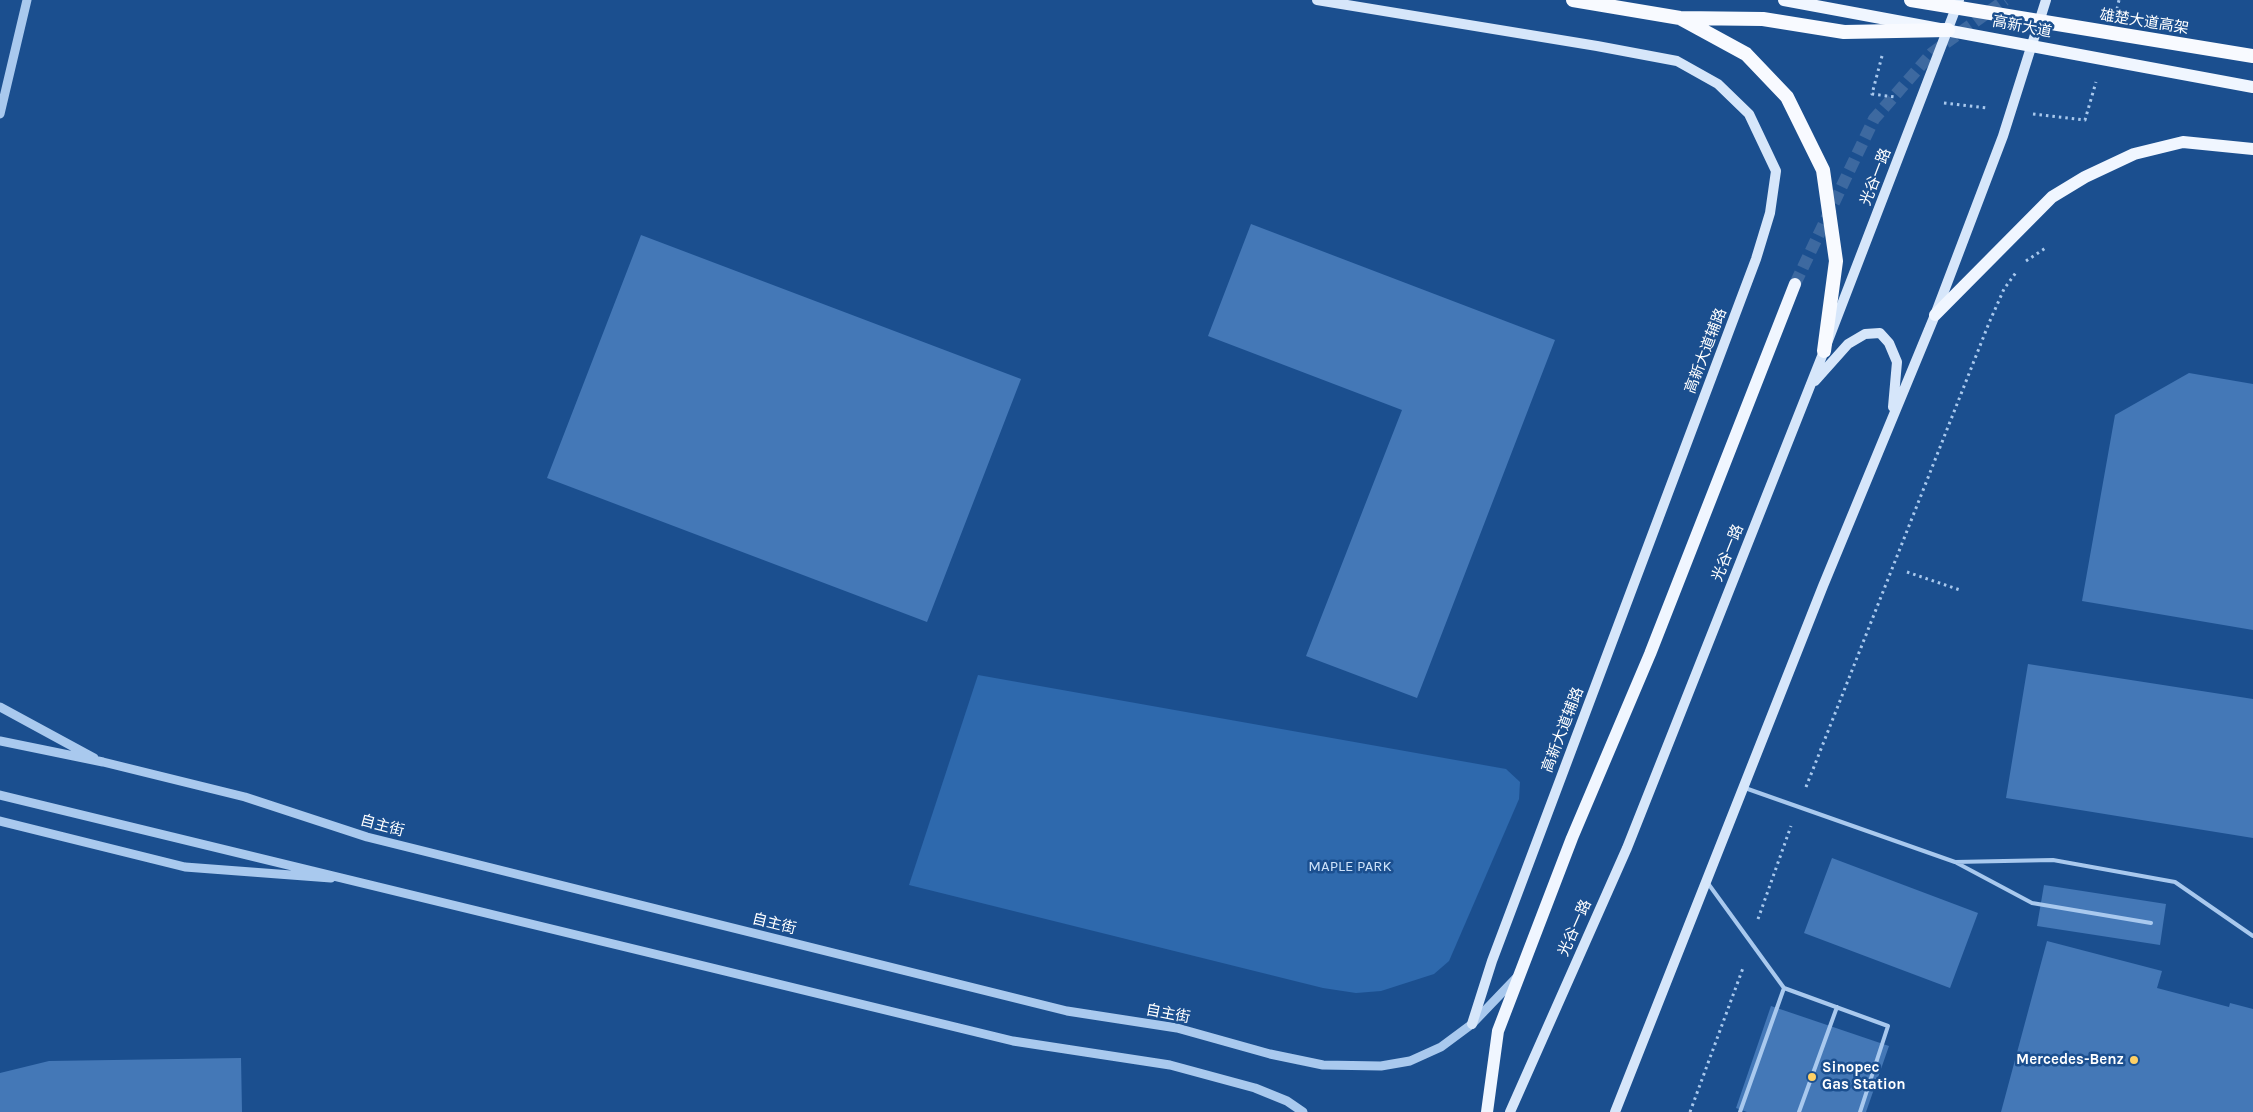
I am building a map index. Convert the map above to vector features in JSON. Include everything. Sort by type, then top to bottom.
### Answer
[{"type":"highway","points":[[1574,0],[1680,18],[1763,19],[1844,32],[1948,30]]},
{"type":"highway","name":"雄楚大道高架","points":[[1911,0],[2253,56]]},
{"type":"highway","points":[[1680,18],[1746,54],[1787,97],[1823,170],[1836,261],[1824,351]]},
{"type":"main road","name":"高新大道辅路","points":[[1317,0],[1568,41],[1676,62],[1718,84],[1749,114],[1776,171],[1770,213],[1756,259],[1492,961],[1472,1024]]},
{"type":"main road","name":"高新大道","points":[[1784,0],[2253,87]]},
{"type":"main road","name":"光谷一路","points":[[1510,1112],[1627,848],[1811,386],[1960,0]]},
{"type":"main road","points":[[1614,1112],[1743,787],[1935,314],[2011,111],[2046,0]]},
{"type":"main road","points":[[1935,314],[2052,198],[2085,177],[2134,154],[2183,142],[2253,149]]},
{"type":"main road","points":[[1487,1112],[1498,1031],[1572,838],[1650,654],[1795,284]]},
{"type":"main road","points":[[1811,386],[1848,344],[1865,334],[1880,333],[1889,343],[1897,362],[1892,418]]},
{"type":"street","points":[[0,114],[27,0]]},
{"type":"street","points":[[0,708],[103,762]]},
{"type":"street","name":"自主街","points":[[0,741],[103,762],[245,797],[367,837],[1067,1011],[1177,1028],[1270,1054],[1323,1065],[1381,1066],[1410,1061],[1441,1047],[1472,1024],[1520,974]]},
{"type":"street","points":[[0,795],[1013,1041],[1170,1065],[1255,1088],[1287,1101],[1303,1112]]},
{"type":"street","points":[[0,821],[185,867],[360,881]]},
{"type":"lane","points":[[1743,787],[1955,862],[2032,903],[2150,922]]},
{"type":"lane","points":[[1955,862],[2053,860],[2175,882],[2253,936]]},
{"type":"lane","points":[[1706,880],[1784,988],[1888,1026],[1860,1112]]},
{"type":"lane","points":[[1740,1112],[1784,988]]},
{"type":"lane","points":[[1799,1112],[1836,1007]]},
{"type":"path","points":[[1872,94],[2085,120]]},
{"type":"path","points":[[1813,769],[2004,289],[2021,264],[2046,248]]},
{"type":"path","points":[[1907,572],[1960,590]]},
{"type":"path","points":[[1767,890],[1780,855]]},
{"type":"path","points":[[1690,1112],[1739,981]]},
{"type":"green space","name":"MAPLE PARK","points":[[978,675],[1506,769],[1520,782],[1519,799],[1449,961],[1434,974],[1381,991],[1356,993],[1323,988],[909,885]]},
{"type":"building","points":[[1251,224],[1555,340],[1417,698],[1306,656],[1402,410],[1208,336]]},
{"type":"building","points":[[641,235],[1021,379],[927,622],[547,478]]},
{"type":"building","points":[[2189,373],[2253,384],[2253,630],[2082,601],[2115,415]]},
{"type":"building","points":[[2028,664],[2253,699],[2253,838],[2006,798]]},
{"type":"building","points":[[1832,858],[1978,913],[1950,988],[1804,933]]},
{"type":"building","points":[[2044,885],[2166,904],[2160,945],[2037,926]]},
{"type":"building","name":"Mercedes-Benz","points":[[2047,941],[2162,971],[2157,988],[2229,1007],[2230,1003],[2253,1009],[2253,1112],[2001,1112]]},
{"type":"building","name":"Sinopec Gas Station","points":[[1771,1006],[1889,1046],[1866,1112],[1747,1112],[1736,1108]]},
{"type":"building","points":[[241,1058],[242,1112],[0,1112],[0,1073],[49,1061]]},
{"type":"tunnel","points":[[1795,284],[1874,119],[1932,53],[2005,0]]},
{"type":"place","name":"Mercedes-Benz","points":[[2134,1060]]},
{"type":"place","name":"Sinopec Gas Station","points":[[1812,1077]]}]
